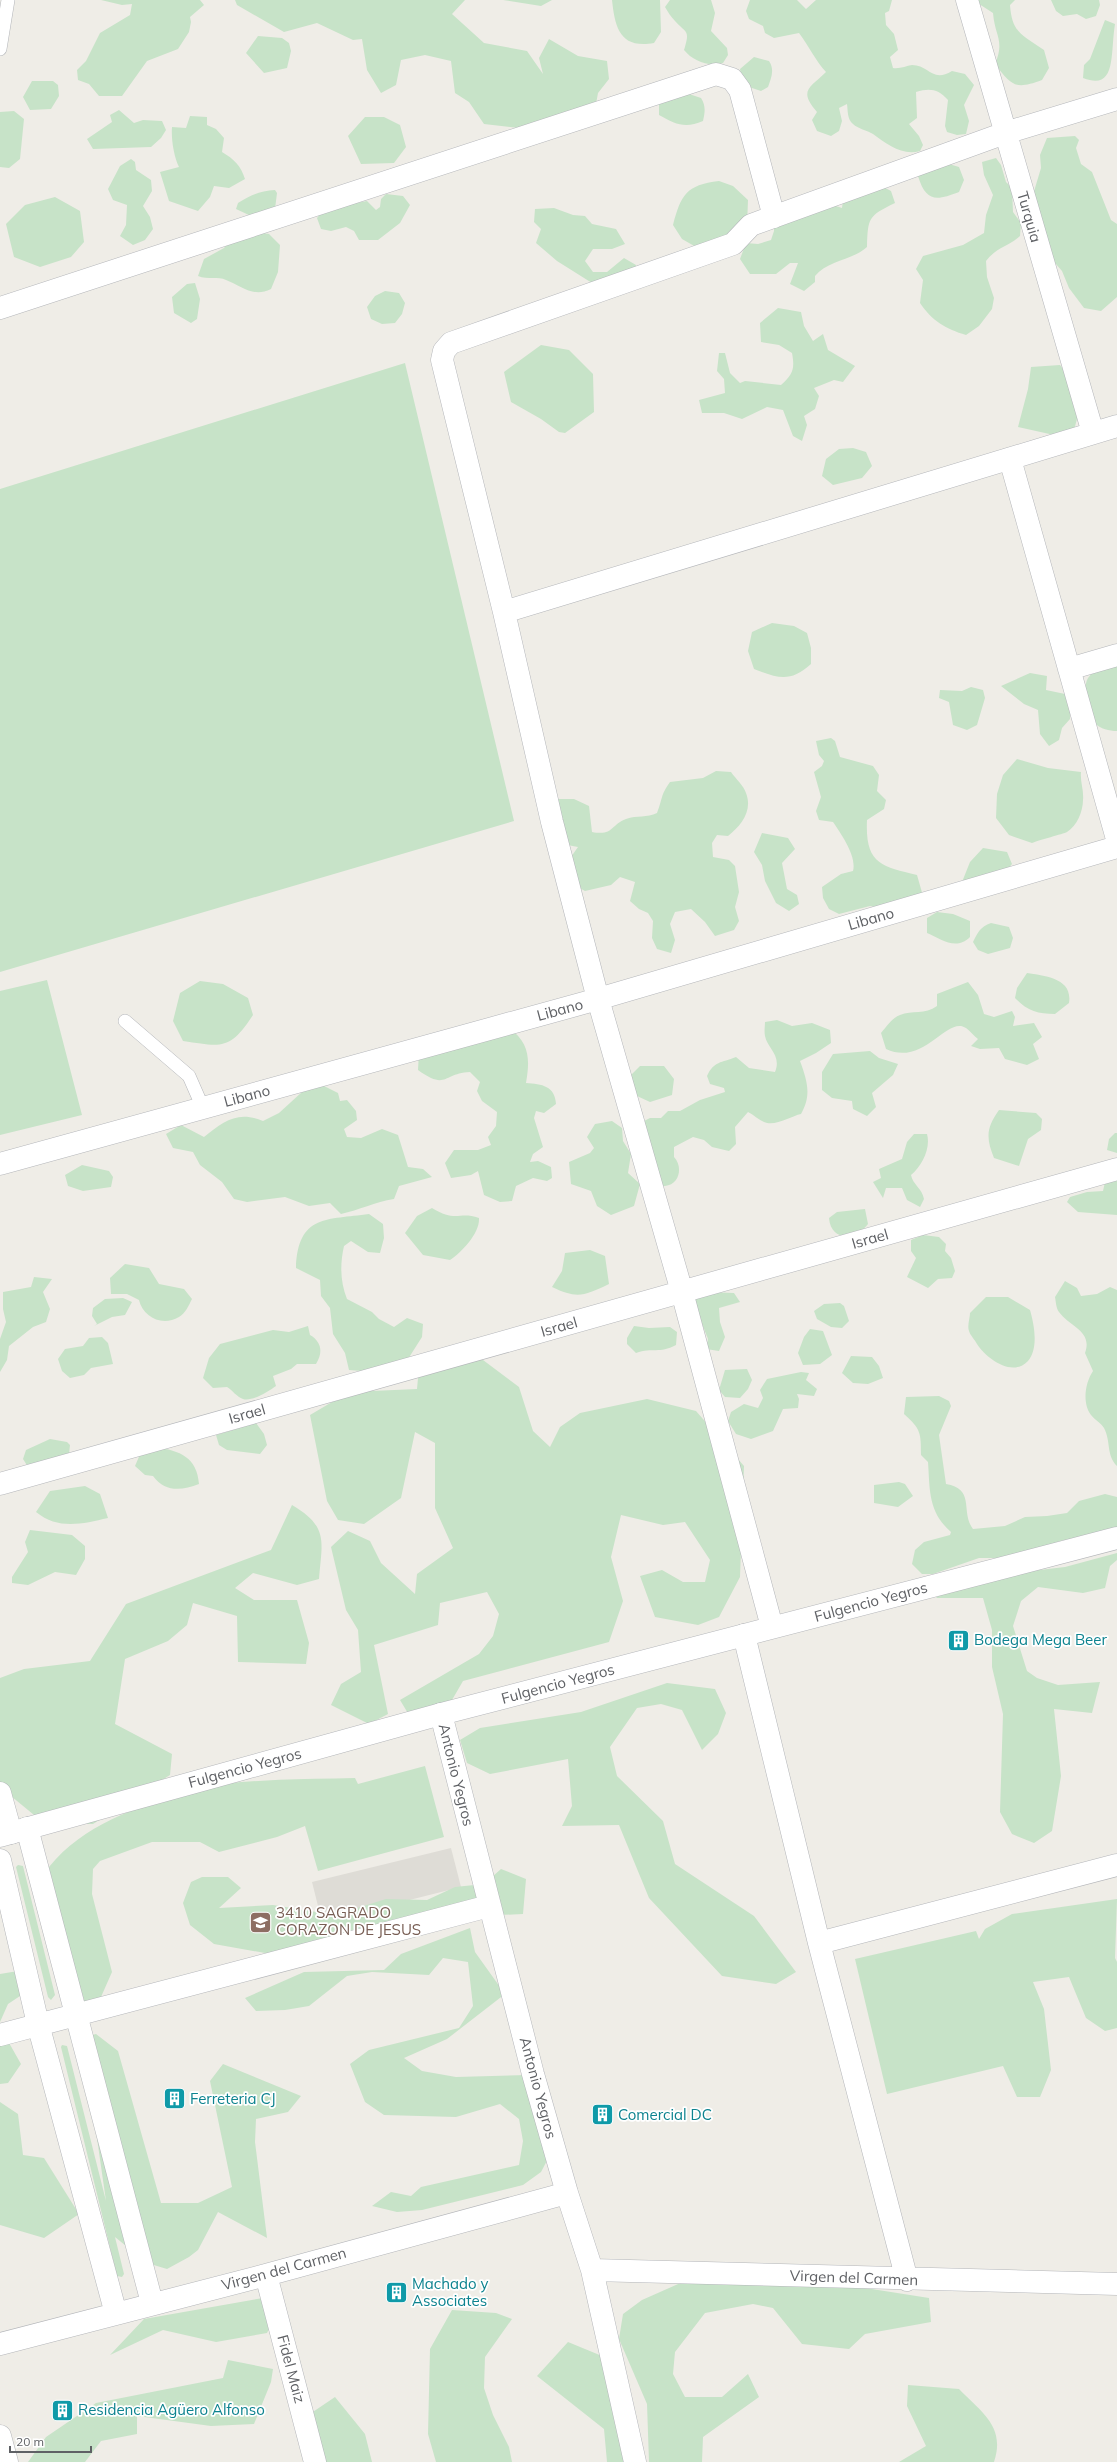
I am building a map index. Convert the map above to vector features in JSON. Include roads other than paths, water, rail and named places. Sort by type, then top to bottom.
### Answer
[{"type":"street","name":"Turquia","points":[[967,0],[1093,433]]},
{"type":"street","points":[[0,308],[716,74],[732,78],[740,90],[774,217]]},
{"type":"street","points":[[772,1627],[682,1292],[598,999],[552,822],[504,612],[442,360],[444,351],[451,343],[733,244],[751,225],[1005,133],[1117,99]]},
{"type":"street","points":[[504,612],[1117,426]]},
{"type":"street","points":[[1010,458],[1117,839]]},
{"type":"street","points":[[1069,669],[1117,655]]},
{"type":"street","name":"Libano","points":[[0,1164],[598,999],[1117,847]]},
{"type":"street","name":"Israel","points":[[0,1484],[1117,1168]]},
{"type":"street","name":"Fulgencio Yegros","points":[[13,1832],[441,1714],[1117,1538]]},
{"type":"street","points":[[744,1635],[819,1944],[907,2280]]},
{"type":"street","name":"Antonio Yegros","points":[[441,1714],[489,1906],[566,2193],[592,2270],[636,2462]]},
{"type":"street","points":[[0,1793],[75,2014],[152,2303]]},
{"type":"street","points":[[0,1860],[38,2024],[116,2314]]},
{"type":"street","points":[[819,1944],[1117,1865]]},
{"type":"street","points":[[0,2035],[489,1906]]},
{"type":"street","name":"Virgen del Carmen","points":[[0,2344],[116,2314],[152,2303],[266,2275],[566,2193]]},
{"type":"street","name":"Virgen del Carmen","points":[[592,2270],[907,2280],[1117,2284]]},
{"type":"street","name":"Fidel Maiz","points":[[266,2275],[315,2462]]},
{"type":"street","points":[[0,2436],[6,2462]]},
{"type":"lane","points":[[0,49],[8,0]]},
{"type":"lane","points":[[125,1021],[189,1076],[203,1108]]},
{"type":"place","name":"Bodega Mega Beer","points":[[959,1640]]},
{"type":"place","name":"3410 SAGRADO CORAZON DE JESUS","points":[[261,1922]]},
{"type":"place","name":"Ferreteria CJ","points":[[175,2099]]},
{"type":"place","name":"Comercial DC","points":[[602,2115]]},
{"type":"place","name":"Machado y Associates","points":[[397,2293]]},
{"type":"place","name":"Residencia Agüero Alfonso","points":[[63,2410]]}]
